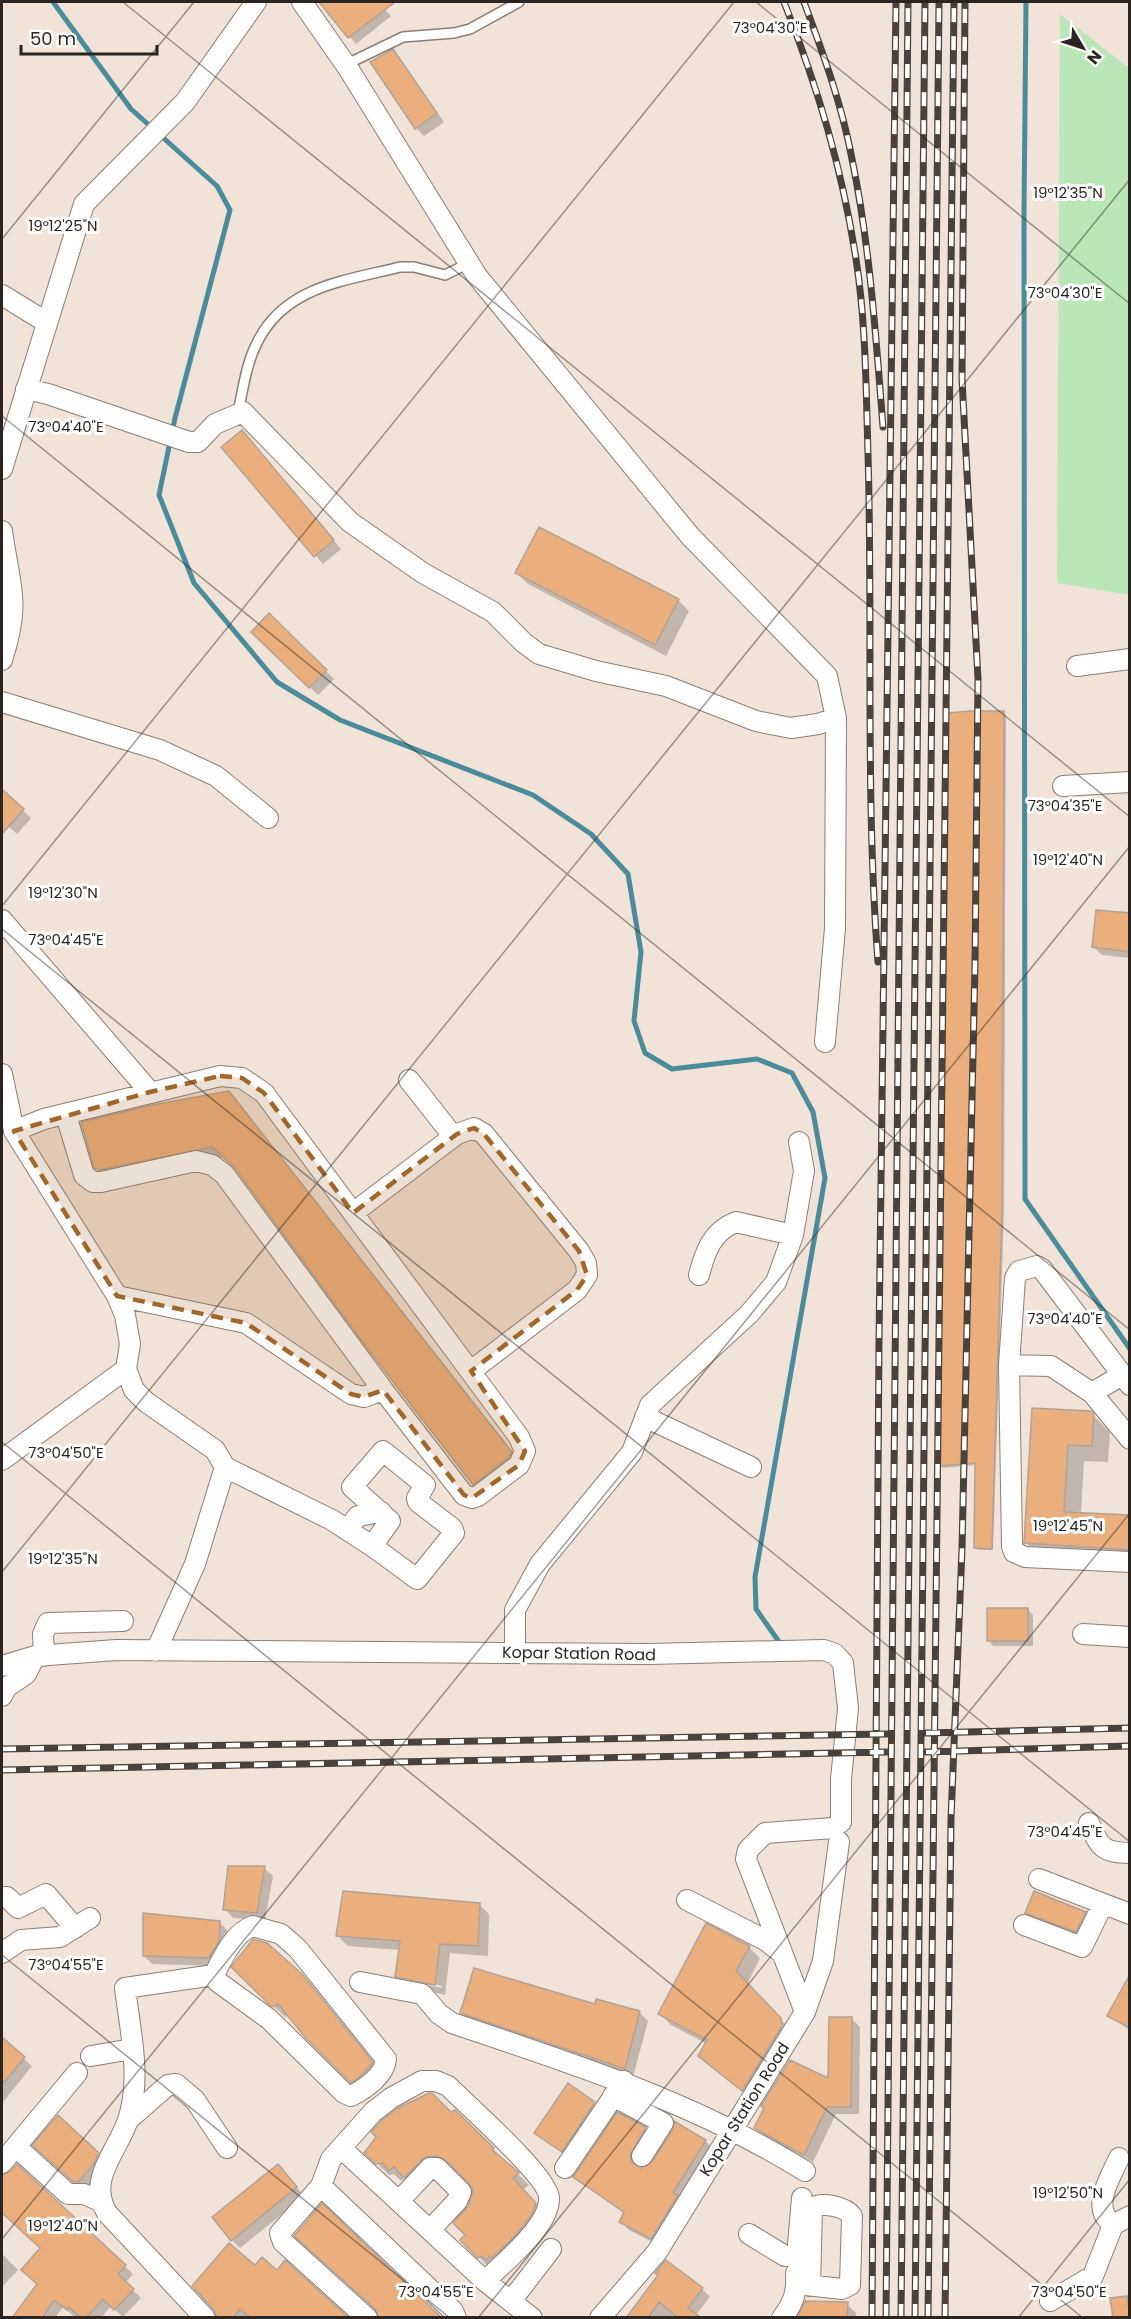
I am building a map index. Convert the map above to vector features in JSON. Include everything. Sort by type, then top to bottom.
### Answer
[{"type":"street","points":[[2,469],[84,204],[185,102],[256,2]]},
{"type":"street","points":[[302,2],[345,65],[469,263],[690,536],[827,676],[836,718],[835,928],[825,1042]]},
{"type":"street","points":[[2,295],[46,322]]},
{"type":"street","points":[[26,388],[189,442],[198,442],[216,424],[238,412],[249,415],[350,522],[423,573],[493,612],[524,643],[540,654],[596,671],[666,686],[756,721],[791,728],[818,724],[836,718]]},
{"type":"street","points":[[2,531],[12,580],[14,609],[2,660]]},
{"type":"street","points":[[1077,666],[1130,659]]},
{"type":"street","points":[[2,702],[160,750],[216,776],[268,818]]},
{"type":"street","points":[[1063,786],[1130,782]]},
{"type":"street","points":[[2,920],[150,1092]]},
{"type":"street","points":[[2,1074],[14,1131],[117,1296],[130,1344],[126,1369],[134,1390],[146,1402],[215,1449],[225,1467],[347,1530],[417,1579],[454,1533],[452,1528],[418,1502],[417,1498],[424,1485],[383,1451],[352,1487],[390,1521],[372,1546]]},
{"type":"street","points":[[14,1131],[44,1119],[150,1092],[220,1076],[242,1078],[264,1093],[519,1437],[525,1452],[519,1466],[472,1498],[464,1495],[383,1390],[224,1174],[212,1165],[196,1161],[93,1182],[84,1175],[66,1115]]},
{"type":"street","points":[[409,1080],[453,1136]]},
{"type":"street","points":[[353,1213],[453,1136],[474,1128],[484,1134],[579,1251],[586,1263],[587,1275],[577,1290],[471,1371]]},
{"type":"street","points":[[515,1652],[515,1610],[540,1564],[632,1452],[650,1406],[749,1314],[776,1282],[793,1235],[804,1171],[799,1142]]},
{"type":"street","points":[[699,1275],[704,1252],[720,1230],[731,1224],[736,1222],[793,1235]]},
{"type":"street","points":[[1092,1393],[1126,1380],[1037,1266],[1020,1271],[1015,1278],[1009,1365],[1014,1552],[1025,1557],[1130,1562]]},
{"type":"street","points":[[117,1296],[246,1323],[351,1394],[364,1397],[383,1390]]},
{"type":"street","points":[[1009,1365],[1051,1366],[1092,1393],[1130,1439]]},
{"type":"street","points":[[2,1460],[126,1369]]},
{"type":"street","points":[[645,1417],[751,1467]]},
{"type":"street","points":[[156,1651],[195,1564],[225,1467]]},
{"type":"street","points":[[347,1530],[358,1516],[381,1512]]},
{"type":"street","points":[[2,1696],[7,1687],[26,1674],[39,1656],[43,1634],[48,1623],[123,1621]]},
{"type":"street","points":[[1083,1634],[1130,1637]]},
{"type":"street","name":"Kopar Station Road","points":[[2,1666],[39,1656],[116,1650],[789,1652],[824,1650],[835,1654],[843,1663],[848,1708],[841,1779],[841,1822],[833,1827],[765,1833],[748,1850],[748,1870],[782,1953]]},
{"type":"street","points":[[1089,1823],[1100,1845],[1107,1851],[1130,1852]]},
{"type":"street","name":"Kopar Station Road","points":[[600,2318],[657,2252],[731,2128],[805,2012],[823,1961],[839,1842]]},
{"type":"street","points":[[1040,1879],[1130,1914]]},
{"type":"street","points":[[2,1897],[7,1897],[18,1908],[46,1894],[82,1923],[53,1940],[21,1940],[2,1953]]},
{"type":"street","points":[[687,1900],[765,1940],[782,1953],[805,2012]]},
{"type":"street","points":[[1024,1925],[1082,1947],[1103,1904]]},
{"type":"street","points":[[253,1926],[281,1934],[298,1949],[386,2059],[385,2068],[356,2093],[347,2095],[269,2019],[218,1982],[214,1975],[223,1958],[245,1929],[253,1926]]},
{"type":"street","points":[[100,2201],[104,2172],[128,2120],[134,2074],[125,1988],[214,1975]]},
{"type":"street","points":[[360,1982],[422,1994],[439,2014],[452,2023],[619,2089],[731,2128],[805,2170]]},
{"type":"street","points":[[91,2056],[132,2049]]},
{"type":"street","points":[[2,2160],[77,2073]]},
{"type":"street","points":[[367,2318],[280,2237],[280,2233],[321,2186],[331,2159],[373,2112],[391,2098],[422,2081],[436,2081],[448,2086],[530,2167],[544,2184],[549,2196],[548,2205],[534,2234],[485,2281]]},
{"type":"street","points":[[128,2120],[168,2085],[177,2084],[195,2100],[227,2148]]},
{"type":"street","points":[[619,2089],[663,2123],[642,2156]]},
{"type":"street","points":[[565,2168],[619,2089]]},
{"type":"street","points":[[341,2148],[485,2281],[532,2318]]},
{"type":"street","points":[[24,2154],[68,2194],[84,2194],[100,2201],[107,2213],[205,2317]]},
{"type":"street","points":[[1050,2301],[1093,2276],[1121,2221],[1105,2219],[1100,2202],[1119,2158]]},
{"type":"street","points":[[399,2201],[430,2168],[436,2168],[461,2192],[458,2201],[430,2230]]},
{"type":"street","points":[[321,2186],[453,2311],[456,2318]]},
{"type":"street","points":[[782,2318],[793,2305],[803,2285],[797,2256],[802,2198]]},
{"type":"street","points":[[748,2234],[785,2256],[797,2256]]},
{"type":"street","points":[[511,2301],[550,2249]]},
{"type":"lane","points":[[345,65],[403,37],[454,33],[470,29],[519,2]]},
{"type":"lane","points":[[238,412],[254,347],[264,329],[297,297],[318,288],[400,267],[414,267],[445,275],[469,263]]},
{"type":"highlighted area","points":[[220,1076],[242,1078],[264,1093],[353,1213],[457,1134],[474,1128],[484,1134],[579,1251],[587,1275],[577,1290],[471,1371],[525,1451],[519,1465],[472,1498],[464,1495],[383,1390],[364,1397],[351,1394],[246,1323],[117,1296],[14,1131],[150,1092]]},
{"type":"green space","points":[[1060,14],[1129,68],[1129,595],[1057,583]]},
{"type":"building","points":[[319,2],[395,2],[348,38]]},
{"type":"building","points":[[393,49],[437,113],[415,129],[370,62]]},
{"type":"building","points":[[242,430],[334,540],[314,557],[221,447]]},
{"type":"building","points":[[539,527],[679,599],[655,645],[515,573]]},
{"type":"building","points":[[269,613],[327,670],[309,688],[251,632]]},
{"type":"building","points":[[1004,711],[1002,1210],[992,1549],[974,1548],[975,1463],[939,1466],[948,713]]},
{"type":"building","points":[[2,789],[24,809],[2,834]]},
{"type":"building","points":[[1096,910],[1130,913],[1130,952],[1092,947]]},
{"type":"building","points":[[229,1091],[512,1452],[509,1457],[473,1485],[367,1348],[234,1167],[212,1147],[99,1170],[94,1168],[81,1122],[152,1105]]},
{"type":"building","points":[[1032,1408],[1091,1411],[1094,1414],[1092,1446],[1068,1445],[1064,1512],[1130,1515],[1130,1550],[1024,1543]]},
{"type":"building","points":[[987,1608],[1028,1608],[1028,1641],[987,1641]]},
{"type":"building","points":[[228,1866],[265,1866],[257,1913],[223,1910]]},
{"type":"building","points":[[343,1891],[480,1903],[478,1946],[440,1944],[435,1985],[395,1977],[400,1941],[336,1936]]},
{"type":"building","points":[[1034,1891],[1086,1912],[1076,1932],[1025,1913]]},
{"type":"building","points":[[143,1913],[220,1921],[219,1941],[209,1958],[143,1956]]},
{"type":"building","points":[[706,1923],[750,1946],[736,1971],[781,2018],[782,2026],[742,2091],[698,2056],[707,2040],[658,2014]]},
{"type":"building","points":[[253,1939],[267,1943],[303,1975],[373,2062],[361,2076],[351,2083],[305,2037],[278,2004],[272,2007],[231,1967]]},
{"type":"building","points":[[474,1968],[595,2004],[596,1999],[640,2011],[625,2069],[460,2013]]},
{"type":"building","points":[[1130,1974],[1130,2028],[1107,2016]]},
{"type":"building","points":[[829,2017],[852,2017],[851,2107],[827,2107],[804,2155],[754,2128],[764,2108],[761,2106],[790,2060],[828,2078]]},
{"type":"building","points":[[2,2037],[25,2057],[2,2085]]},
{"type":"building","points":[[568,2083],[595,2102],[562,2152],[534,2133]]},
{"type":"building","points":[[432,2093],[451,2112],[455,2110],[494,2148],[492,2150],[519,2173],[513,2178],[536,2203],[532,2214],[516,2235],[492,2258],[490,2256],[486,2260],[481,2256],[478,2258],[460,2240],[465,2235],[453,2223],[468,2206],[473,2190],[445,2160],[437,2156],[425,2157],[404,2178],[394,2167],[389,2171],[383,2163],[376,2164],[364,2153],[376,2137],[371,2132],[381,2121],[398,2108]]},
{"type":"building","points":[[617,2112],[646,2127],[630,2155],[632,2162],[641,2168],[652,2162],[673,2129],[674,2121],[706,2140],[673,2193],[678,2195],[651,2239],[619,2222],[624,2212],[573,2177]]},
{"type":"building","points":[[58,2115],[99,2153],[93,2165],[78,2182],[73,2182],[32,2145]]},
{"type":"building","points":[[17,2164],[126,2265],[118,2274],[134,2289],[114,2310],[103,2299],[86,2318],[81,2318],[69,2307],[67,2310],[54,2300],[42,2318],[12,2318],[37,2284],[21,2270],[40,2248],[2,2213],[2,2175],[11,2171]]},
{"type":"building","points":[[278,2164],[297,2187],[231,2241],[212,2217]]},
{"type":"building","points":[[322,2203],[442,2318],[379,2318],[375,2309],[294,2236]]},
{"type":"building","points":[[229,2243],[255,2265],[262,2257],[277,2270],[285,2260],[349,2318],[251,2318],[240,2309],[233,2318],[217,2318],[214,2310],[192,2286]]},
{"type":"building","points":[[666,2260],[703,2288],[688,2308],[702,2318],[679,2318],[659,2302],[648,2318],[626,2318],[658,2275],[655,2273]]},
{"type":"building","points":[[1127,2296],[1130,2318],[1113,2318],[1110,2298]]},
{"type":"building","points":[[805,2301],[848,2302],[847,2318],[797,2318]]},
{"type":"waterway","points":[[53,2],[131,109],[217,186],[230,210],[175,418],[159,495],[194,583],[277,682],[340,720],[533,795],[591,834],[628,874],[641,952],[634,1021],[645,1053],[672,1069],[757,1059],[792,1073],[813,1112],[825,1178],[755,1577],[756,1609],[782,1646]]},
{"type":"waterway","points":[[1026,2],[1024,212],[1025,1199],[1130,1349]]},
{"type":"railway","points":[[784,2],[808,66],[836,160],[850,225],[862,307],[869,517],[870,772],[878,962]]},
{"type":"railway","points":[[804,2],[837,99],[848,139],[858,192],[872,292],[883,427]]},
{"type":"railway","points":[[872,2318],[879,1340],[896,2]]},
{"type":"railway","points":[[886,2318],[908,2]]},
{"type":"railway","points":[[901,2318],[925,2]]},
{"type":"railway","points":[[915,2318],[939,2]]},
{"type":"railway","points":[[928,2318],[954,2]]},
{"type":"railway","points":[[945,2318],[951,1819],[962,1549],[975,965],[978,679],[962,379],[965,2]]},
{"type":"railway","points":[[926,1733],[1130,1728]]},
{"type":"railway","points":[[2,1749],[887,1734]]},
{"type":"railway","points":[[926,1752],[1130,1746]]},
{"type":"railway","points":[[2,1770],[887,1752]]}]
